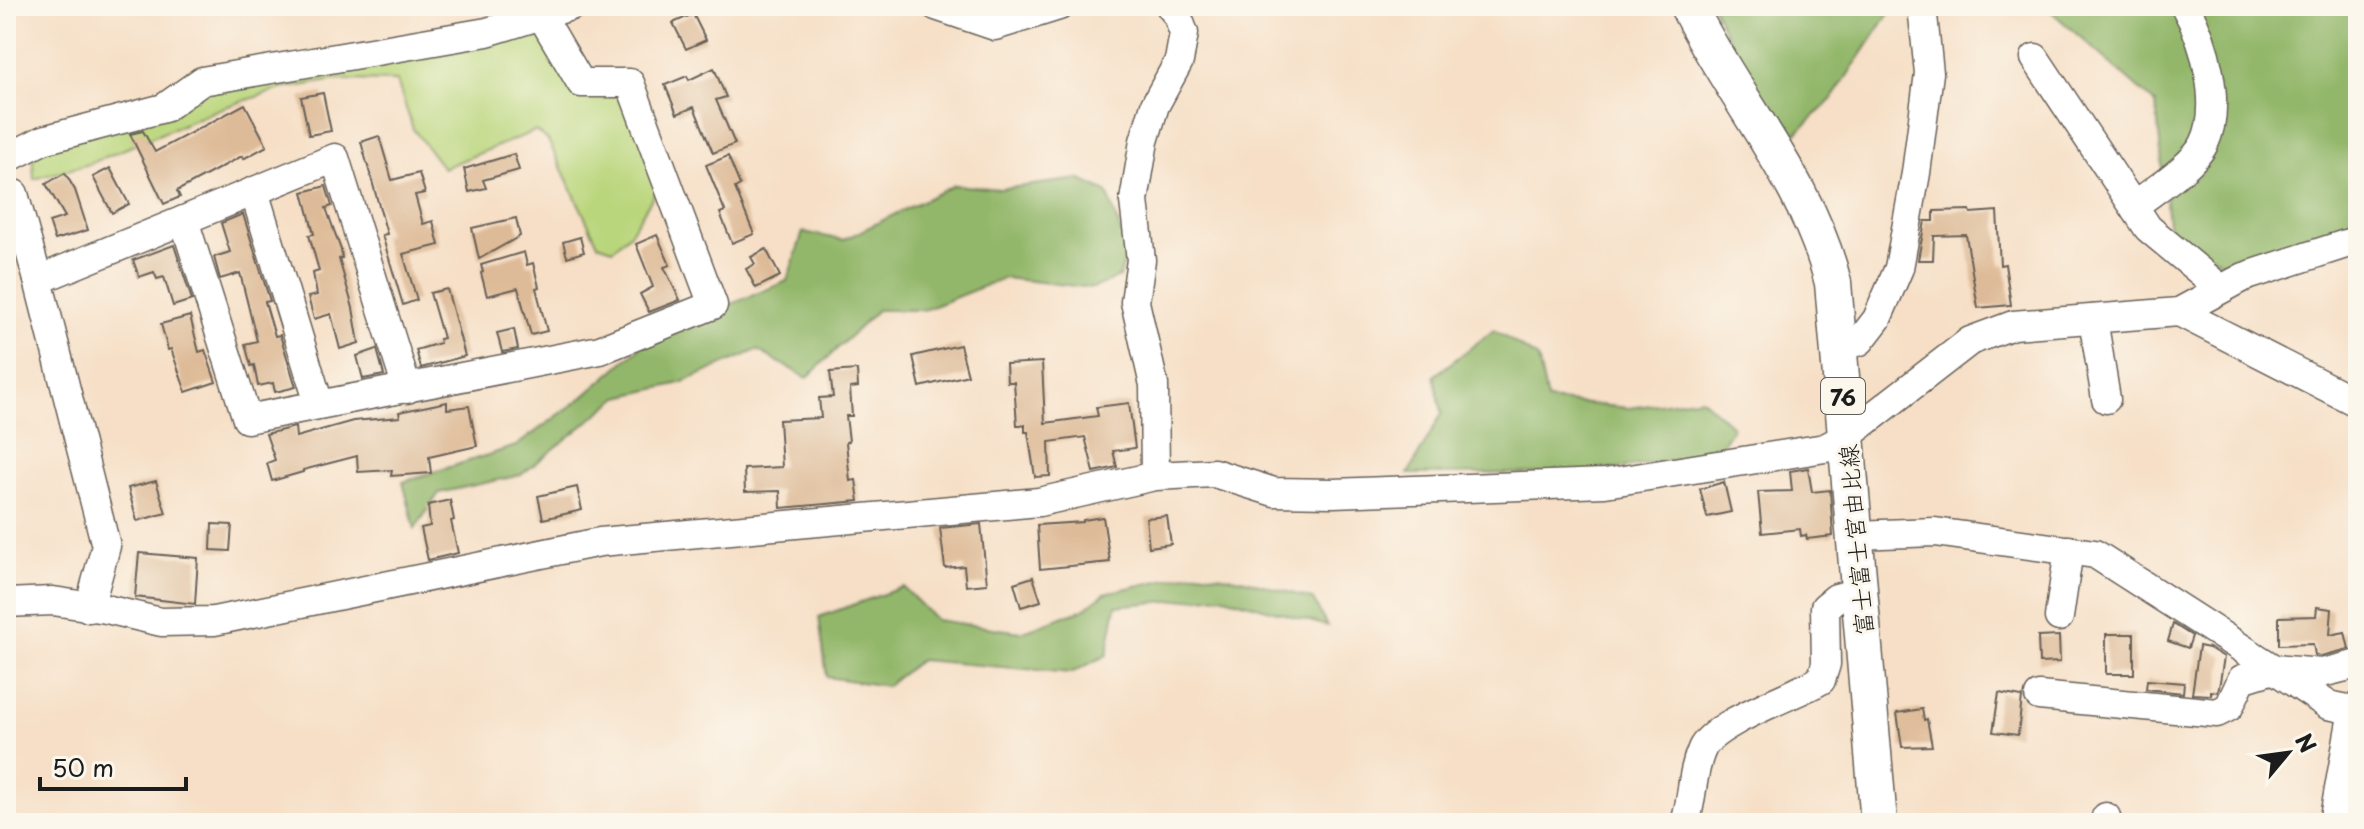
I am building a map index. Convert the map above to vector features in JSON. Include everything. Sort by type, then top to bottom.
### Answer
[{"type":"main road","name":"富士富士宮由比線","points":[[1688,6],[1705,41],[1803,202],[1825,248],[1833,283],[1879,823]]},
{"type":"street","points":[[6,159],[43,140],[164,108],[202,81],[487,32],[571,6]]},
{"type":"street","points":[[936,6],[995,26],[1059,6]]},
{"type":"street","points":[[1155,476],[1154,385],[1135,302],[1141,260],[1134,201],[1144,141],[1155,105],[1179,61],[1184,33],[1170,6]]},
{"type":"street","points":[[1839,347],[1860,341],[1877,319],[1899,268],[1929,73],[1922,6]]},
{"type":"street","points":[[2134,206],[2182,169],[2204,145],[2212,108],[2207,66],[2199,31],[2185,6]]},
{"type":"street","points":[[184,220],[247,419],[600,350],[713,305],[630,83],[581,83],[541,15]]},
{"type":"street","points":[[2035,58],[2148,228],[2220,288]]},
{"type":"street","points":[[38,280],[335,158],[407,389]]},
{"type":"street","points":[[254,191],[319,404]]},
{"type":"street","points":[[14,194],[106,546],[89,608]]},
{"type":"street","points":[[6,603],[53,601],[161,622],[214,621],[600,542],[1039,502],[1155,476],[1214,473],[1274,492],[1333,493],[1605,483],[1825,448],[1846,437],[1970,341],[2013,325],[2179,312],[2244,277],[2358,240]]},
{"type":"street","points":[[2179,312],[2358,403]]},
{"type":"street","points":[[2093,319],[2106,399]]},
{"type":"street","points":[[1856,535],[1935,532],[2095,554],[2328,705],[2356,710],[2333,823]]},
{"type":"street","points":[[2059,617],[2069,550]]},
{"type":"street","points":[[1685,823],[1703,745],[1720,729],[1821,680],[1826,664],[1825,607],[1836,598],[1859,592]]},
{"type":"street","points":[[2039,696],[2217,713],[2229,707],[2242,679],[2274,669],[2322,673],[2358,664]]},
{"type":"green space","points":[[1712,6],[1894,6],[1831,100],[1783,146]]},
{"type":"green space","points":[[2045,6],[2358,6],[2358,230],[2226,264],[2169,233],[2156,104]]},
{"type":"green space","points":[[536,17],[585,86],[630,83],[658,188],[631,232],[613,249],[598,244],[548,140],[535,131],[443,168],[413,129],[397,81],[336,80],[281,89],[219,109],[89,164],[34,179],[32,146],[204,89]]},
{"type":"green space","points":[[1079,179],[1107,192],[1128,253],[1119,277],[1093,288],[1004,278],[924,310],[877,310],[807,378],[757,350],[681,383],[619,397],[521,475],[439,493],[415,529],[403,482],[516,446],[583,397],[652,337],[787,281],[803,232],[843,240],[954,185],[1001,189]]},
{"type":"green space","points":[[1494,330],[1538,358],[1547,400],[1629,408],[1701,398],[1733,427],[1715,455],[1583,473],[1408,474],[1442,413],[1434,376]]},
{"type":"green space","points":[[1199,572],[1242,579],[1313,599],[1327,626],[1221,596],[1116,606],[1107,655],[1071,673],[920,660],[886,686],[827,677],[819,617],[903,587],[936,620],[1021,632],[1084,609],[1105,593]]},
{"type":"building","points":[[693,14],[706,40],[686,49],[673,23]]},
{"type":"building","points":[[714,68],[726,97],[716,100],[735,144],[713,153],[694,107],[677,114],[665,85],[687,76],[689,80]]},
{"type":"building","points":[[323,93],[331,131],[309,135],[301,97]]},
{"type":"building","points":[[245,104],[267,146],[177,191],[180,197],[164,204],[130,134],[143,131],[155,152]]},
{"type":"building","points":[[379,136],[392,180],[419,173],[425,193],[415,195],[423,224],[433,221],[439,245],[403,254],[417,300],[403,305],[382,235],[387,234],[361,142]]},
{"type":"building","points":[[514,154],[519,170],[483,180],[486,188],[469,192],[464,169]]},
{"type":"building","points":[[728,156],[740,185],[735,188],[754,234],[732,243],[720,213],[725,211],[706,165]]},
{"type":"building","points":[[110,168],[129,204],[112,213],[93,177]]},
{"type":"building","points":[[65,173],[75,190],[88,230],[55,240],[49,222],[65,217],[46,184]]},
{"type":"building","points":[[326,186],[332,206],[326,208],[341,250],[342,258],[339,259],[359,343],[340,349],[331,314],[314,319],[308,297],[317,295],[313,273],[319,271],[309,235],[314,234],[303,192]]},
{"type":"building","points":[[1970,210],[1971,213],[1997,211],[2000,265],[2005,264],[2011,305],[1978,308],[1966,235],[1934,236],[1933,260],[1918,260],[1925,221],[1934,221],[1934,211]]},
{"type":"building","points":[[243,214],[270,301],[265,302],[275,336],[280,335],[296,387],[275,392],[273,383],[258,386],[245,344],[257,341],[240,273],[220,279],[214,257],[230,252],[221,223]]},
{"type":"building","points":[[516,218],[520,236],[479,259],[472,228]]},
{"type":"building","points":[[657,235],[670,265],[664,267],[680,300],[649,312],[640,294],[653,287],[636,244]]},
{"type":"building","points":[[580,237],[584,252],[567,257],[563,242]]},
{"type":"building","points":[[174,245],[192,300],[173,306],[164,277],[157,279],[154,272],[139,277],[133,260]]},
{"type":"building","points":[[766,249],[780,276],[756,288],[746,269],[755,264],[751,257]]},
{"type":"building","points":[[524,252],[527,265],[533,263],[547,331],[531,335],[518,288],[487,296],[481,273],[481,265]]},
{"type":"building","points":[[447,289],[465,356],[421,368],[416,350],[440,343],[439,339],[443,338],[430,293]]},
{"type":"building","points":[[190,316],[199,352],[205,350],[216,382],[186,392],[171,349],[168,350],[161,324]]},
{"type":"building","points":[[514,329],[518,349],[502,352],[497,333]]},
{"type":"building","points":[[960,345],[968,375],[920,387],[913,356]]},
{"type":"building","points":[[377,349],[384,375],[363,379],[357,356]]},
{"type":"building","points":[[1042,362],[1045,423],[1098,416],[1096,407],[1129,403],[1135,448],[1113,451],[1117,467],[1094,472],[1085,437],[1049,442],[1050,476],[1035,477],[1028,432],[1025,432],[1025,425],[1017,425],[1014,382],[1007,382],[1006,364]]},
{"type":"building","points":[[857,370],[858,387],[850,388],[852,416],[846,416],[849,441],[846,442],[850,481],[856,480],[859,501],[781,508],[780,491],[745,492],[744,469],[782,467],[779,420],[821,418],[819,398],[833,397],[830,372]]},
{"type":"building","points":[[447,402],[447,409],[469,406],[477,446],[429,457],[431,473],[391,476],[392,470],[358,472],[357,456],[272,481],[267,463],[275,460],[266,434],[295,427],[296,437],[353,421],[400,417],[399,412]]},
{"type":"building","points":[[1808,468],[1812,492],[1830,490],[1833,536],[1807,539],[1806,535],[1801,536],[1800,529],[1762,533],[1758,492],[1792,491],[1790,471]]},
{"type":"building","points":[[156,481],[166,513],[137,521],[128,488]]},
{"type":"building","points":[[1724,482],[1731,512],[1707,517],[1700,489]]},
{"type":"building","points":[[577,487],[582,510],[543,519],[538,496]]},
{"type":"building","points":[[450,500],[458,553],[428,560],[421,528],[430,526],[428,505]]},
{"type":"building","points":[[1167,516],[1171,544],[1149,547],[1146,518]]},
{"type":"building","points":[[1103,517],[1110,562],[1040,569],[1037,525],[1083,522]]},
{"type":"building","points":[[212,524],[232,525],[230,551],[211,550]]},
{"type":"building","points":[[981,524],[987,584],[966,586],[964,566],[945,568],[940,528]]},
{"type":"building","points":[[139,553],[198,558],[195,604],[135,597]]},
{"type":"building","points":[[1033,577],[1041,601],[1021,607],[1014,583]]},
{"type":"building","points":[[2317,607],[2332,609],[2330,635],[2345,632],[2349,649],[2321,656],[2315,655],[2313,644],[2279,645],[2279,617],[2316,616]]},
{"type":"building","points":[[2173,624],[2192,636],[2188,648],[2168,641]]},
{"type":"building","points":[[2106,634],[2134,634],[2134,674],[2106,674]]},
{"type":"building","points":[[2059,636],[2060,662],[2039,663],[2038,637]]},
{"type":"building","points":[[2199,646],[2224,657],[2219,688],[2217,692],[2211,691],[2211,695],[2192,694]]},
{"type":"building","points":[[2147,680],[2184,683],[2183,693],[2146,689]]},
{"type":"building","points":[[1999,693],[2022,697],[2018,735],[1993,732]]},
{"type":"building","points":[[1922,709],[1932,746],[1902,747],[1897,713]]}]
